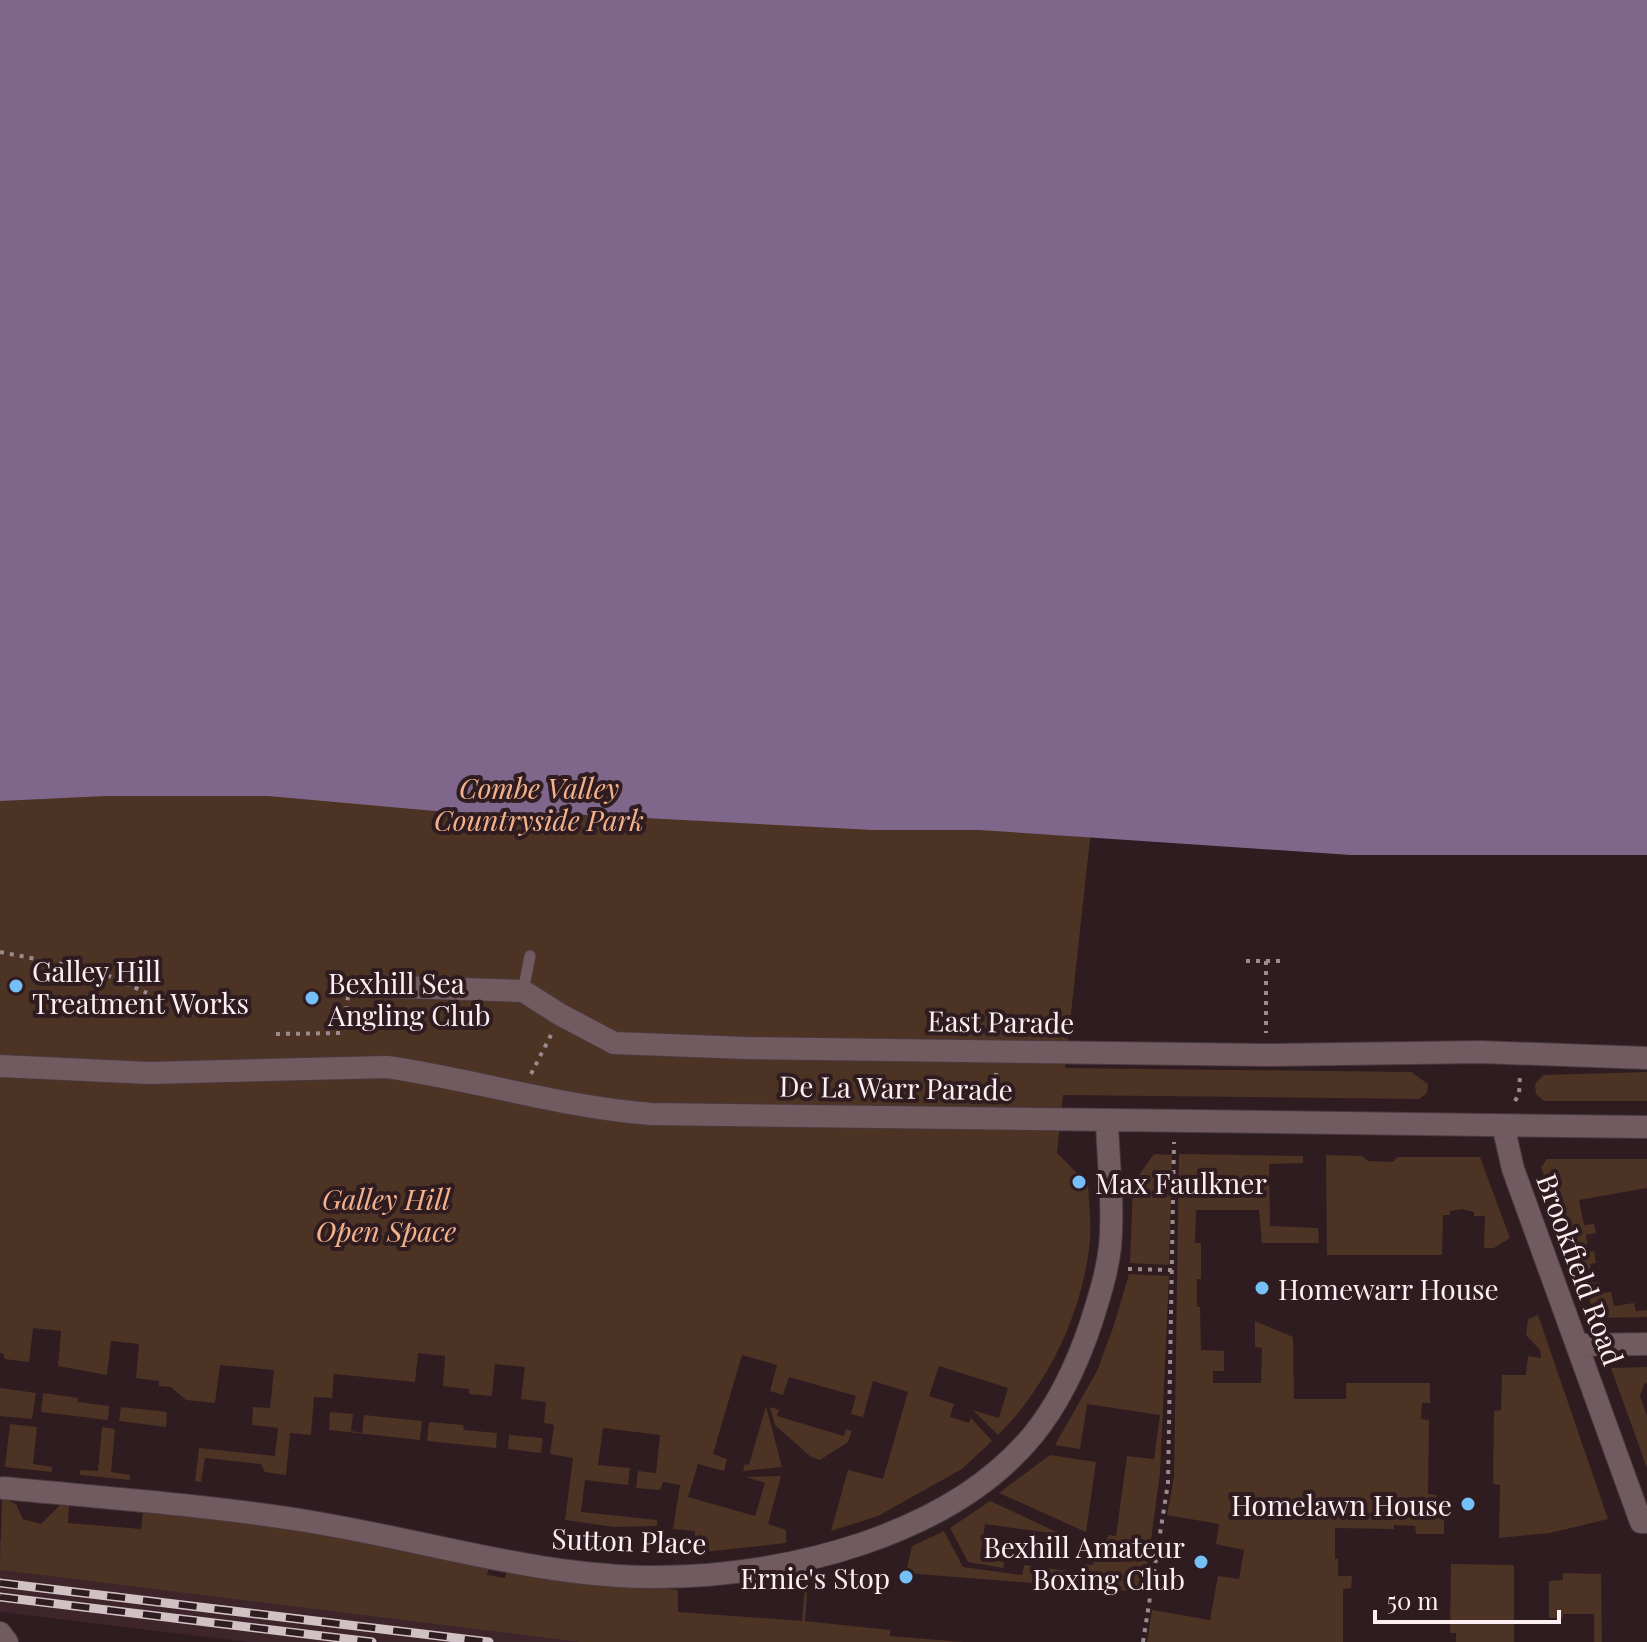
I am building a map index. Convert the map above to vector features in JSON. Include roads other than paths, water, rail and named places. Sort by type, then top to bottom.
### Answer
[{"type":"street","points":[[368,986],[523,991]]},
{"type":"street","name":"East Parade","points":[[523,991],[614,1043],[745,1048],[1267,1055],[1480,1052],[1647,1058]]},
{"type":"street","name":"De La Warr Parade","points":[[0,1066],[149,1073],[387,1067],[605,1111],[651,1114],[1647,1127]]},
{"type":"street","name":"Sutton Place","points":[[3,1488],[229,1509],[376,1533],[518,1564],[659,1577],[727,1573],[839,1551],[930,1516],[973,1490],[1034,1434],[1075,1366],[1098,1304],[1111,1225],[1107,1120]]},
{"type":"street","name":"Brookfield Road","points":[[1503,1125],[1513,1169],[1644,1522]]},
{"type":"street","points":[[1578,1345],[1647,1344]]},
{"type":"street","points":[[0,1633],[7,1642]]},
{"type":"lane","points":[[523,991],[530,956]]},
{"type":"railway","points":[[0,1583],[489,1642]]},
{"type":"railway","points":[[0,1597],[372,1642]]},
{"type":"place","name":"Galley Hill Treatment Works","points":[[16,986]]},
{"type":"place","name":"Bexhill Sea Angling Club","points":[[312,998]]},
{"type":"place","name":"Max Faulkner","points":[[1079,1182]]},
{"type":"place","name":"Homewarr House","points":[[1262,1288]]},
{"type":"place","name":"Homelawn House","points":[[1468,1504]]},
{"type":"place","name":"Bexhill Amateur Boxing Club","points":[[1201,1562]]},
{"type":"place","name":"Ernie's Stop","points":[[906,1577]]},
{"type":"park label","name":"Combe Valley Countryside Park","points":[[539,803]]},
{"type":"park label","name":"Galley Hill Open Space","points":[[386,1214]]}]
